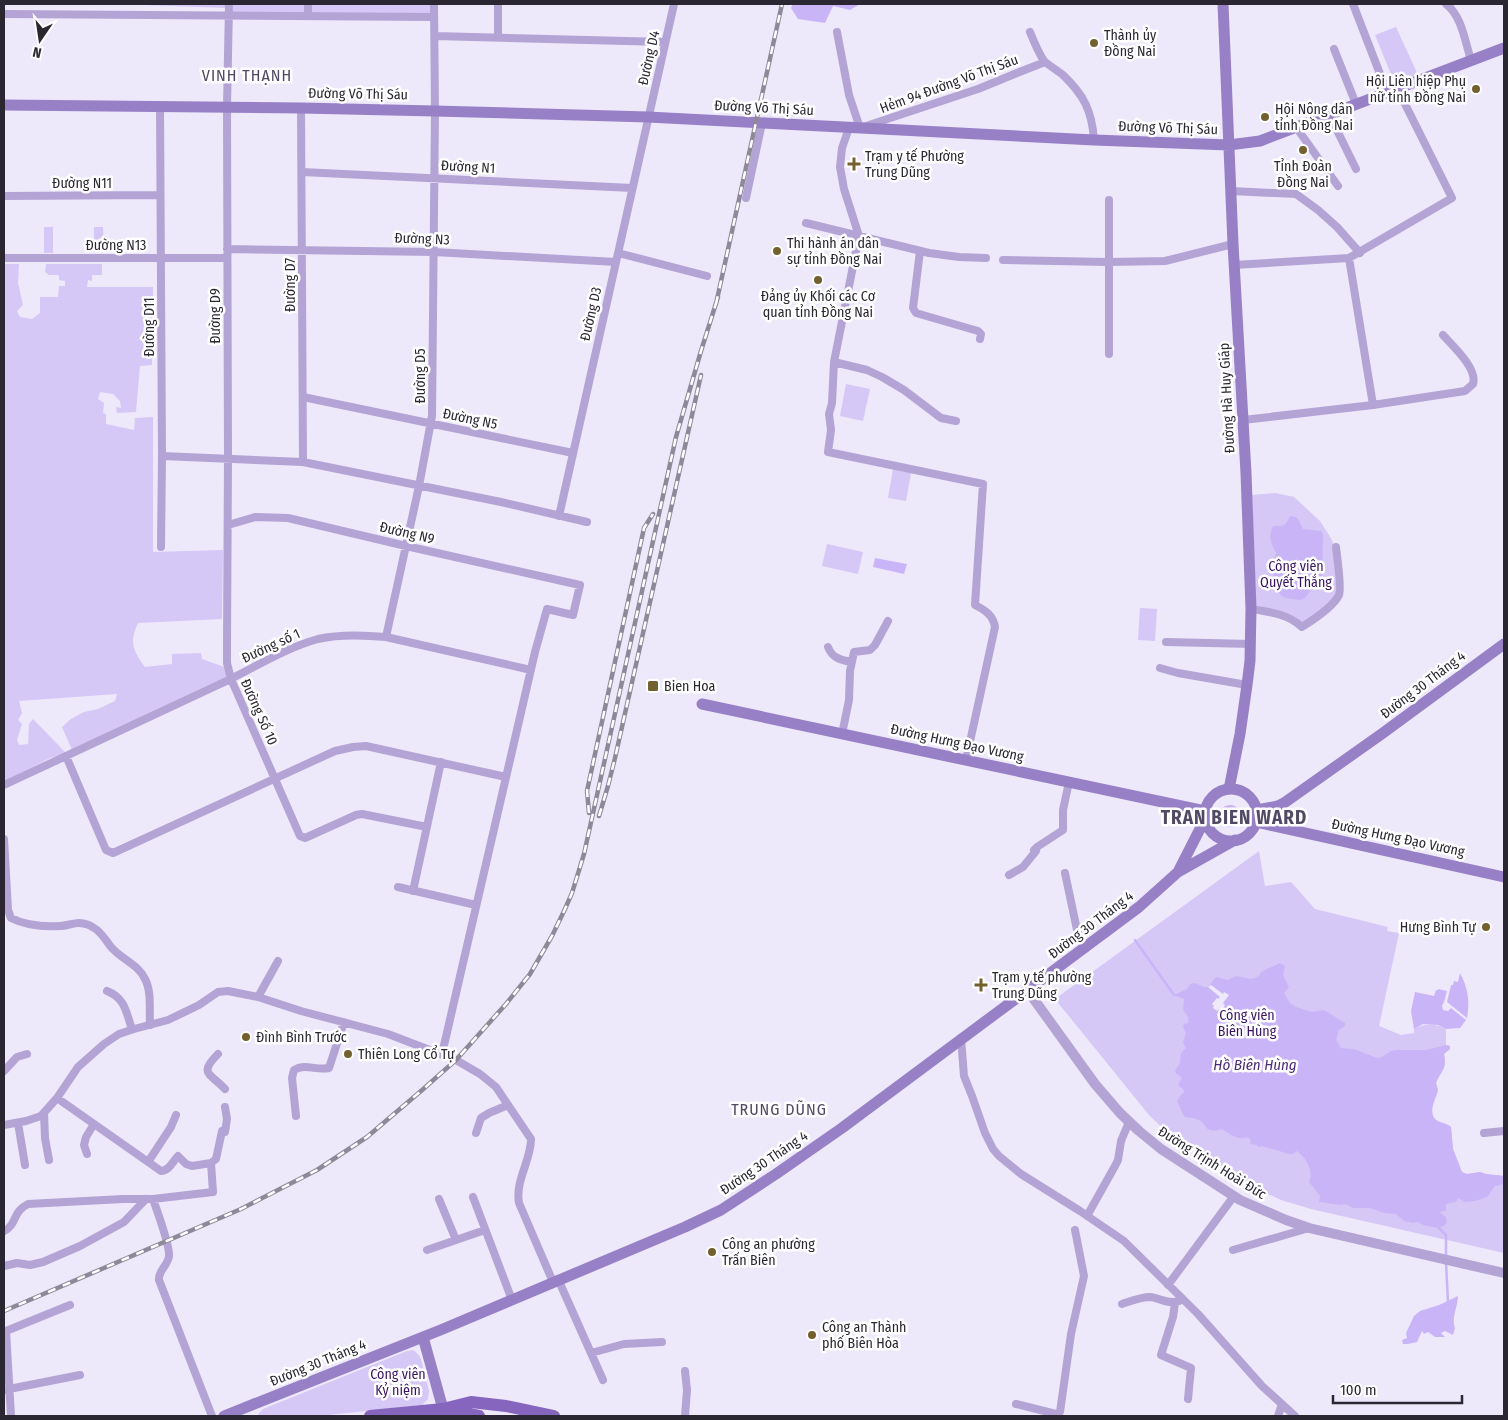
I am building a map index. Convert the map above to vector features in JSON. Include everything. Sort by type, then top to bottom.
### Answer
[{"type":"main road","name":"Đường Hà Huy Giáp","points":[[1223,4],[1251,609],[1251,644],[1247,685],[1229,789]]},
{"type":"main road","name":"Đường Võ Thị Sáu","points":[[4,105],[301,108],[648,118],[1229,146],[1254,143],[1504,48]]},
{"type":"main road","name":"Đường 30 Tháng 4","points":[[1257,816],[1284,803],[1504,644]]},
{"type":"main road","name":"Đường Hưng Đạo Vương","points":[[702,704],[1069,782],[1205,815]]},
{"type":"main road","points":[[1229,789],[1238,790],[1248,795],[1254,801],[1257,816],[1249,834],[1236,840],[1223,840],[1210,830],[1205,815],[1208,802],[1221,791],[1229,789]]},
{"type":"main road","name":"Đường 30 Tháng 4","points":[[1178,872],[1205,815]]},
{"type":"main road","name":"Đường Hưng Đạo Vương","points":[[1257,816],[1504,877]]},
{"type":"main road","name":"Đường 30 Tháng 4","points":[[224,1416],[423,1337],[685,1227],[720,1210],[820,1144],[961,1038],[1028,991],[1139,907],[1178,872],[1236,840]]},
{"type":"main road","points":[[423,1337],[444,1413]]},
{"type":"main road","points":[[444,1413],[471,1402],[477,1402],[554,1416]]},
{"type":"main road","points":[[370,1416],[444,1413],[479,1416]]},
{"type":"street","points":[[308,4],[308,16]]},
{"type":"street","name":"Đường D5","points":[[386,637],[419,486],[433,407],[434,4]]},
{"type":"street","points":[[498,4],[498,37]]},
{"type":"street","name":"Đường D4","points":[[648,118],[674,4]]},
{"type":"street","points":[[1234,265],[1350,258],[1452,198],[1392,90],[1353,4]]},
{"type":"street","points":[[1446,4],[1453,10],[1458,20],[1472,60]]},
{"type":"street","name":"Đường D9","points":[[228,525],[227,107],[230,5]]},
{"type":"street","points":[[4,14],[434,17]]},
{"type":"street","points":[[837,32],[855,128],[842,148],[840,167],[844,188],[859,236],[834,362],[832,403],[829,414],[831,430],[828,452],[983,484],[975,605],[988,613],[995,623],[995,627],[966,760]]},
{"type":"street","points":[[1030,32],[1037,50],[1045,62],[1052,65],[1065,77],[1088,107],[1093,124],[1094,140]]},
{"type":"street","points":[[434,36],[665,42]]},
{"type":"street","points":[[1334,49],[1356,104]]},
{"type":"street","name":"Hẻm 94 Đường Võ Thị Sáu","points":[[855,128],[978,89],[1016,72],[1045,62]]},
{"type":"street","name":"Đường D11","points":[[160,106],[162,547]]},
{"type":"street","name":"Đường D7","points":[[301,108],[303,462]]},
{"type":"street","points":[[1329,114],[1356,169]]},
{"type":"street","name":"Đường D3","points":[[559,516],[648,118]]},
{"type":"street","points":[[746,198],[762,123]]},
{"type":"street","points":[[1296,127],[1338,186]]},
{"type":"street","name":"Đường N1","points":[[302,172],[632,188]]},
{"type":"street","points":[[1231,191],[1296,194],[1337,227],[1360,252]]},
{"type":"street","name":"Đường N11","points":[[4,196],[160,195]]},
{"type":"street","points":[[1109,200],[1109,354]]},
{"type":"street","points":[[806,223],[920,251],[959,257],[986,258]]},
{"type":"street","points":[[1003,260],[1165,261],[1233,244]]},
{"type":"street","name":"Đường N3","points":[[227,254],[302,249],[434,252],[616,262]]},
{"type":"street","points":[[920,251],[913,308],[916,313],[978,331],[981,334],[980,339]]},
{"type":"street","points":[[618,253],[707,276]]},
{"type":"street","name":"Đường N13","points":[[4,258],[161,258],[227,254]]},
{"type":"street","points":[[1350,258],[1373,405]]},
{"type":"street","points":[[1243,420],[1373,405],[1465,391],[1470,388],[1474,381],[1474,375],[1443,334]]},
{"type":"street","points":[[834,362],[867,370],[882,377],[904,390],[941,418],[956,421]]},
{"type":"street","name":"Đường N5","points":[[303,397],[573,453]]},
{"type":"street","points":[[162,456],[303,462],[501,502],[587,522]]},
{"type":"street","name":"Đường N9","points":[[228,525],[255,517],[288,518],[580,584],[573,616],[547,609],[531,670]]},
{"type":"street","name":"Đường Số 10","points":[[228,525],[227,663],[231,679],[300,836],[306,838],[362,814],[427,827]]},
{"type":"street","points":[[1251,609],[1287,616],[1302,627],[1312,620],[1334,602],[1340,594],[1336,547]]},
{"type":"street","points":[[842,734],[850,694],[849,682],[854,652],[870,650],[875,645],[888,621]]},
{"type":"street","name":"Đường số 1","points":[[4,785],[231,679],[290,649],[320,639],[346,636],[386,637],[531,670]]},
{"type":"street","points":[[1166,642],[1251,644]]},
{"type":"street","points":[[828,647],[834,656],[851,662]]},
{"type":"street","points":[[1160,668],[1193,676],[1247,685]]},
{"type":"street","points":[[442,1054],[531,670]]},
{"type":"street","points":[[66,756],[106,850],[112,853],[335,751],[353,747],[366,746],[506,777]]},
{"type":"street","points":[[413,891],[441,762]]},
{"type":"street","points":[[1010,875],[1023,867],[1036,852],[1034,850],[1037,847],[1063,830],[1063,810],[1069,782]]},
{"type":"street","points":[[4,839],[7,920],[44,926],[62,926],[79,923],[97,930],[112,948],[131,963],[145,978],[149,993],[150,1025]]},
{"type":"street","points":[[1065,873],[1077,930],[1085,948]]},
{"type":"street","points":[[398,888],[476,905]]},
{"type":"street","points":[[258,997],[278,961]]},
{"type":"street","points":[[107,991],[116,995],[124,1004],[132,1030]]},
{"type":"street","points":[[4,1125],[35,1119],[44,1113],[57,1098],[78,1067],[104,1044],[119,1034],[178,1016],[223,991],[236,991],[397,1037],[461,1062],[486,1078],[501,1093],[531,1139],[518,1196],[524,1214],[603,1380]]},
{"type":"street","name":"Đường Trịnh Hoài Đức","points":[[1028,991],[1095,1084],[1129,1122],[1162,1149],[1234,1196],[1263,1211],[1309,1228],[1504,1273]]},
{"type":"street","points":[[296,1116],[292,1078],[294,1070],[301,1066],[329,1068],[344,1022]]},
{"type":"street","points":[[961,1038],[964,1076],[993,1149],[1021,1174],[1124,1241],[1198,1314],[1262,1386],[1295,1416]]},
{"type":"street","points":[[4,1070],[17,1057],[27,1054]]},
{"type":"street","points":[[218,1054],[208,1065],[208,1072],[225,1089]]},
{"type":"street","points":[[57,1098],[161,1172],[168,1168],[178,1156],[186,1164],[192,1166],[211,1163],[216,1159],[227,1119],[225,1107]]},
{"type":"street","points":[[476,1133],[481,1118],[508,1105]]},
{"type":"street","points":[[44,1113],[45,1138],[49,1160]]},
{"type":"street","points":[[148,1162],[171,1127],[176,1115]]},
{"type":"street","points":[[1088,1216],[1118,1160],[1121,1141],[1129,1122]]},
{"type":"street","points":[[18,1123],[25,1165]]},
{"type":"street","points":[[87,1154],[84,1142],[94,1124]]},
{"type":"street","points":[[1484,1133],[1504,1131]]},
{"type":"street","points":[[4,1231],[10,1227],[21,1208],[28,1204],[149,1199],[213,1192],[211,1163]]},
{"type":"street","points":[[1168,1285],[1234,1196]]},
{"type":"street","points":[[473,1197],[512,1300]]},
{"type":"street","points":[[4,1266],[17,1263],[30,1265],[43,1262],[80,1246],[124,1222],[149,1199]]},
{"type":"street","points":[[149,1199],[170,1254],[167,1265],[159,1273],[159,1280],[212,1416]]},
{"type":"street","points":[[439,1199],[456,1240]]},
{"type":"street","points":[[1233,1250],[1309,1228]]},
{"type":"street","points":[[427,1250],[485,1230]]},
{"type":"street","points":[[1016,1404],[1056,1414],[1060,1412],[1072,1334],[1084,1276],[1075,1230]]},
{"type":"street","points":[[1122,1304],[1149,1297],[1174,1303],[1183,1299]]},
{"type":"street","points":[[1174,1303],[1173,1317],[1161,1355],[1191,1368],[1188,1399]]},
{"type":"street","points":[[11,1416],[7,1389],[6,1331],[70,1305]]},
{"type":"street","points":[[591,1353],[624,1344],[662,1342]]},
{"type":"street","points":[[685,1371],[687,1390],[685,1416]]},
{"type":"street","points":[[7,1389],[80,1375]]},
{"type":"street","points":[[1278,1416],[1282,1404]]},
{"type":"green space","points":[[117,4],[226,4],[226,8]]},
{"type":"green space","points":[[233,4],[433,4],[433,14],[232,16]]},
{"type":"green space","points":[[1396,27],[1418,75],[1395,84],[1375,35]]},
{"type":"green space","points":[[44,227],[53,227],[53,253],[44,253]]},
{"type":"green space","points":[[94,227],[103,227],[104,252],[94,252]]},
{"type":"green space","points":[[4,264],[19,264],[18,283],[23,305],[17,311],[20,317],[32,319],[40,313],[40,297],[58,297],[59,286],[65,286],[65,281],[59,280],[59,275],[49,275],[45,272],[46,264],[102,264],[102,275],[92,275],[92,281],[88,280],[87,287],[153,287],[152,365],[140,366],[136,412],[117,413],[116,407],[121,408],[120,401],[113,394],[100,392],[98,399],[104,403],[103,413],[106,414],[106,424],[134,430],[135,418],[153,417],[153,552],[223,550],[222,619],[138,623],[133,641],[135,651],[145,667],[172,664],[172,654],[201,653],[202,659],[224,667],[227,677],[72,750],[62,727],[71,719],[84,712],[98,709],[115,701],[117,694],[19,701],[22,713],[18,720],[22,724],[17,740],[19,745],[28,744],[29,724],[33,719],[66,753],[50,758],[4,782]]},
{"type":"green space","points":[[846,384],[870,389],[863,421],[840,416]]},
{"type":"green space","points":[[893,469],[911,473],[906,501],[888,498]]},
{"type":"green space","name":"Công viên Quyết Thắng","points":[[1275,493],[1294,497],[1320,521],[1332,540],[1335,552],[1338,591],[1333,601],[1302,624],[1256,608],[1252,495]]},
{"type":"green space","points":[[827,544],[863,552],[858,574],[822,566]]},
{"type":"green space","points":[[1140,608],[1157,609],[1155,641],[1138,640]]},
{"type":"green space","name":"Công viên Biên Hùng","points":[[1259,851],[1265,886],[1291,882],[1315,909],[1388,927],[1387,931],[1399,933],[1379,1026],[1401,1035],[1414,1033],[1414,1029],[1426,1025],[1434,1025],[1446,1029],[1446,1045],[1450,1046],[1450,1049],[1444,1054],[1444,1067],[1436,1083],[1438,1090],[1432,1108],[1433,1116],[1435,1119],[1451,1127],[1453,1149],[1462,1172],[1467,1174],[1480,1172],[1504,1176],[1504,1253],[1311,1209],[1281,1200],[1260,1190],[1170,1135],[1149,1115],[1055,999]]},
{"type":"green space","name":"Công viên Kỷ niệm","points":[[413,1350],[421,1359],[429,1391],[428,1399],[422,1405],[319,1416],[258,1416],[263,1409]]},
{"type":"water","points":[[793,4],[860,4],[850,10],[833,6],[825,23],[798,19],[791,8]]},
{"type":"water","points":[[1290,516],[1297,518],[1303,529],[1321,531],[1323,534],[1322,579],[1315,579],[1315,583],[1308,594],[1301,600],[1281,595],[1279,584],[1273,579],[1273,565],[1276,553],[1271,540],[1271,530],[1273,526],[1285,524]]},
{"type":"water","points":[[875,558],[907,564],[904,574],[873,567]]},
{"type":"water","points":[[1230,805],[1238,808],[1241,816],[1238,824],[1230,827],[1222,824],[1219,816],[1222,808]]},
{"type":"water","name":"Hồ Biên Hùng","points":[[1280,963],[1285,966],[1283,975],[1289,987],[1284,993],[1290,1003],[1312,1012],[1326,1011],[1345,1023],[1345,1026],[1339,1030],[1336,1040],[1341,1048],[1354,1049],[1377,1058],[1396,1050],[1426,1050],[1446,1045],[1450,1046],[1450,1049],[1444,1054],[1444,1067],[1436,1083],[1438,1090],[1432,1108],[1433,1116],[1435,1119],[1451,1127],[1453,1149],[1462,1172],[1467,1174],[1480,1172],[1504,1176],[1504,1184],[1495,1186],[1487,1197],[1465,1202],[1458,1198],[1456,1202],[1446,1204],[1446,1211],[1440,1213],[1446,1217],[1447,1222],[1444,1226],[1437,1228],[1418,1222],[1413,1223],[1404,1221],[1396,1214],[1384,1213],[1370,1208],[1353,1208],[1346,1204],[1319,1202],[1320,1196],[1309,1182],[1310,1169],[1297,1151],[1289,1154],[1262,1146],[1258,1147],[1250,1143],[1249,1138],[1236,1137],[1222,1129],[1208,1129],[1200,1120],[1184,1116],[1177,1101],[1184,1092],[1178,1085],[1182,1078],[1175,1072],[1180,1063],[1181,1053],[1186,1048],[1183,1043],[1186,1033],[1183,1027],[1184,1024],[1188,1023],[1188,1019],[1183,1010],[1184,999],[1174,995],[1187,989],[1190,984],[1195,983],[1208,987],[1216,977],[1228,980],[1236,976],[1255,978],[1261,972]]},
{"type":"water","points":[[1460,973],[1468,995],[1467,1018],[1447,1002],[1451,985],[1453,985],[1454,981],[1458,982]]},
{"type":"water","points":[[1438,989],[1447,991],[1442,1006],[1443,1010],[1448,1011],[1451,1008],[1466,1020],[1460,1028],[1446,1029],[1438,1025],[1423,1024],[1414,1029],[1411,1011],[1415,992],[1434,996]]},
{"type":"water","points":[[1458,1296],[1453,1335],[1445,1331],[1441,1333],[1445,1337],[1435,1337],[1428,1332],[1424,1334],[1422,1331],[1417,1342],[1403,1344],[1402,1340],[1407,1338],[1406,1333],[1414,1316],[1420,1311]]},
{"type":"pier","points":[[1211,985],[1223,994],[1224,992],[1229,995],[1223,1003],[1225,1005],[1221,1011],[1213,1008],[1212,1004],[1220,997],[1208,987]]},
{"type":"waterway","points":[[1135,940],[1174,995]]},
{"type":"waterway","points":[[1439,1228],[1446,1235],[1446,1256]]},
{"type":"waterway","points":[[1446,1262],[1448,1302]]},
{"type":"railway","points":[[716,304],[782,4]]},
{"type":"railway","points":[[4,1311],[241,1209],[317,1170],[367,1137],[456,1060],[530,974],[565,909],[584,854],[676,437],[718,297]]},
{"type":"railway","points":[[599,816],[615,758],[701,375]]},
{"type":"railway","points":[[589,813],[587,791],[644,528],[653,514]]},
{"type":"place","name":"Thành ủy Đồng Nai","points":[[1094,43]]},
{"type":"place","name":"Hội Liên hiệp Phụ nữ tỉnh Đồng Nai","points":[[1476,89]]},
{"type":"place","name":"Hội Nông dân tỉnh Đồng Nai","points":[[1265,117]]},
{"type":"place","name":"Tỉnh Đoàn Đồng Nai","points":[[1303,150]]},
{"type":"place","name":"Trạm y tế Phường Trung Dũng","points":[[854,164]]},
{"type":"place","name":"Thi hành án dân sự tỉnh Đồng Nai","points":[[777,251]]},
{"type":"place","name":"Đảng ủy Khối các Cơ quan tỉnh Đồng Nai","points":[[818,280]]},
{"type":"place","name":"Bien Hoa","points":[[653,686]]},
{"type":"place","name":"Hưng Bình Tự","points":[[1486,927]]},
{"type":"place","name":"Trạm y tế phường Trung Dũng","points":[[981,985]]},
{"type":"place","name":"Đình Bình Trước","points":[[246,1037]]},
{"type":"place","name":"Thiên Long Cổ Tự","points":[[348,1054]]},
{"type":"place","name":"Công an phường Trấn Biên","points":[[712,1252]]},
{"type":"place","name":"Công an Thành phố Biên Hòa","points":[[812,1335]]},
{"type":"district","name":"VINH THẠNH","points":[[247,75]]},
{"type":"district","name":"TRAN BIEN WARD","points":[[1234,817]]},
{"type":"district","name":"TRUNG DŨNG","points":[[779,1109]]}]
